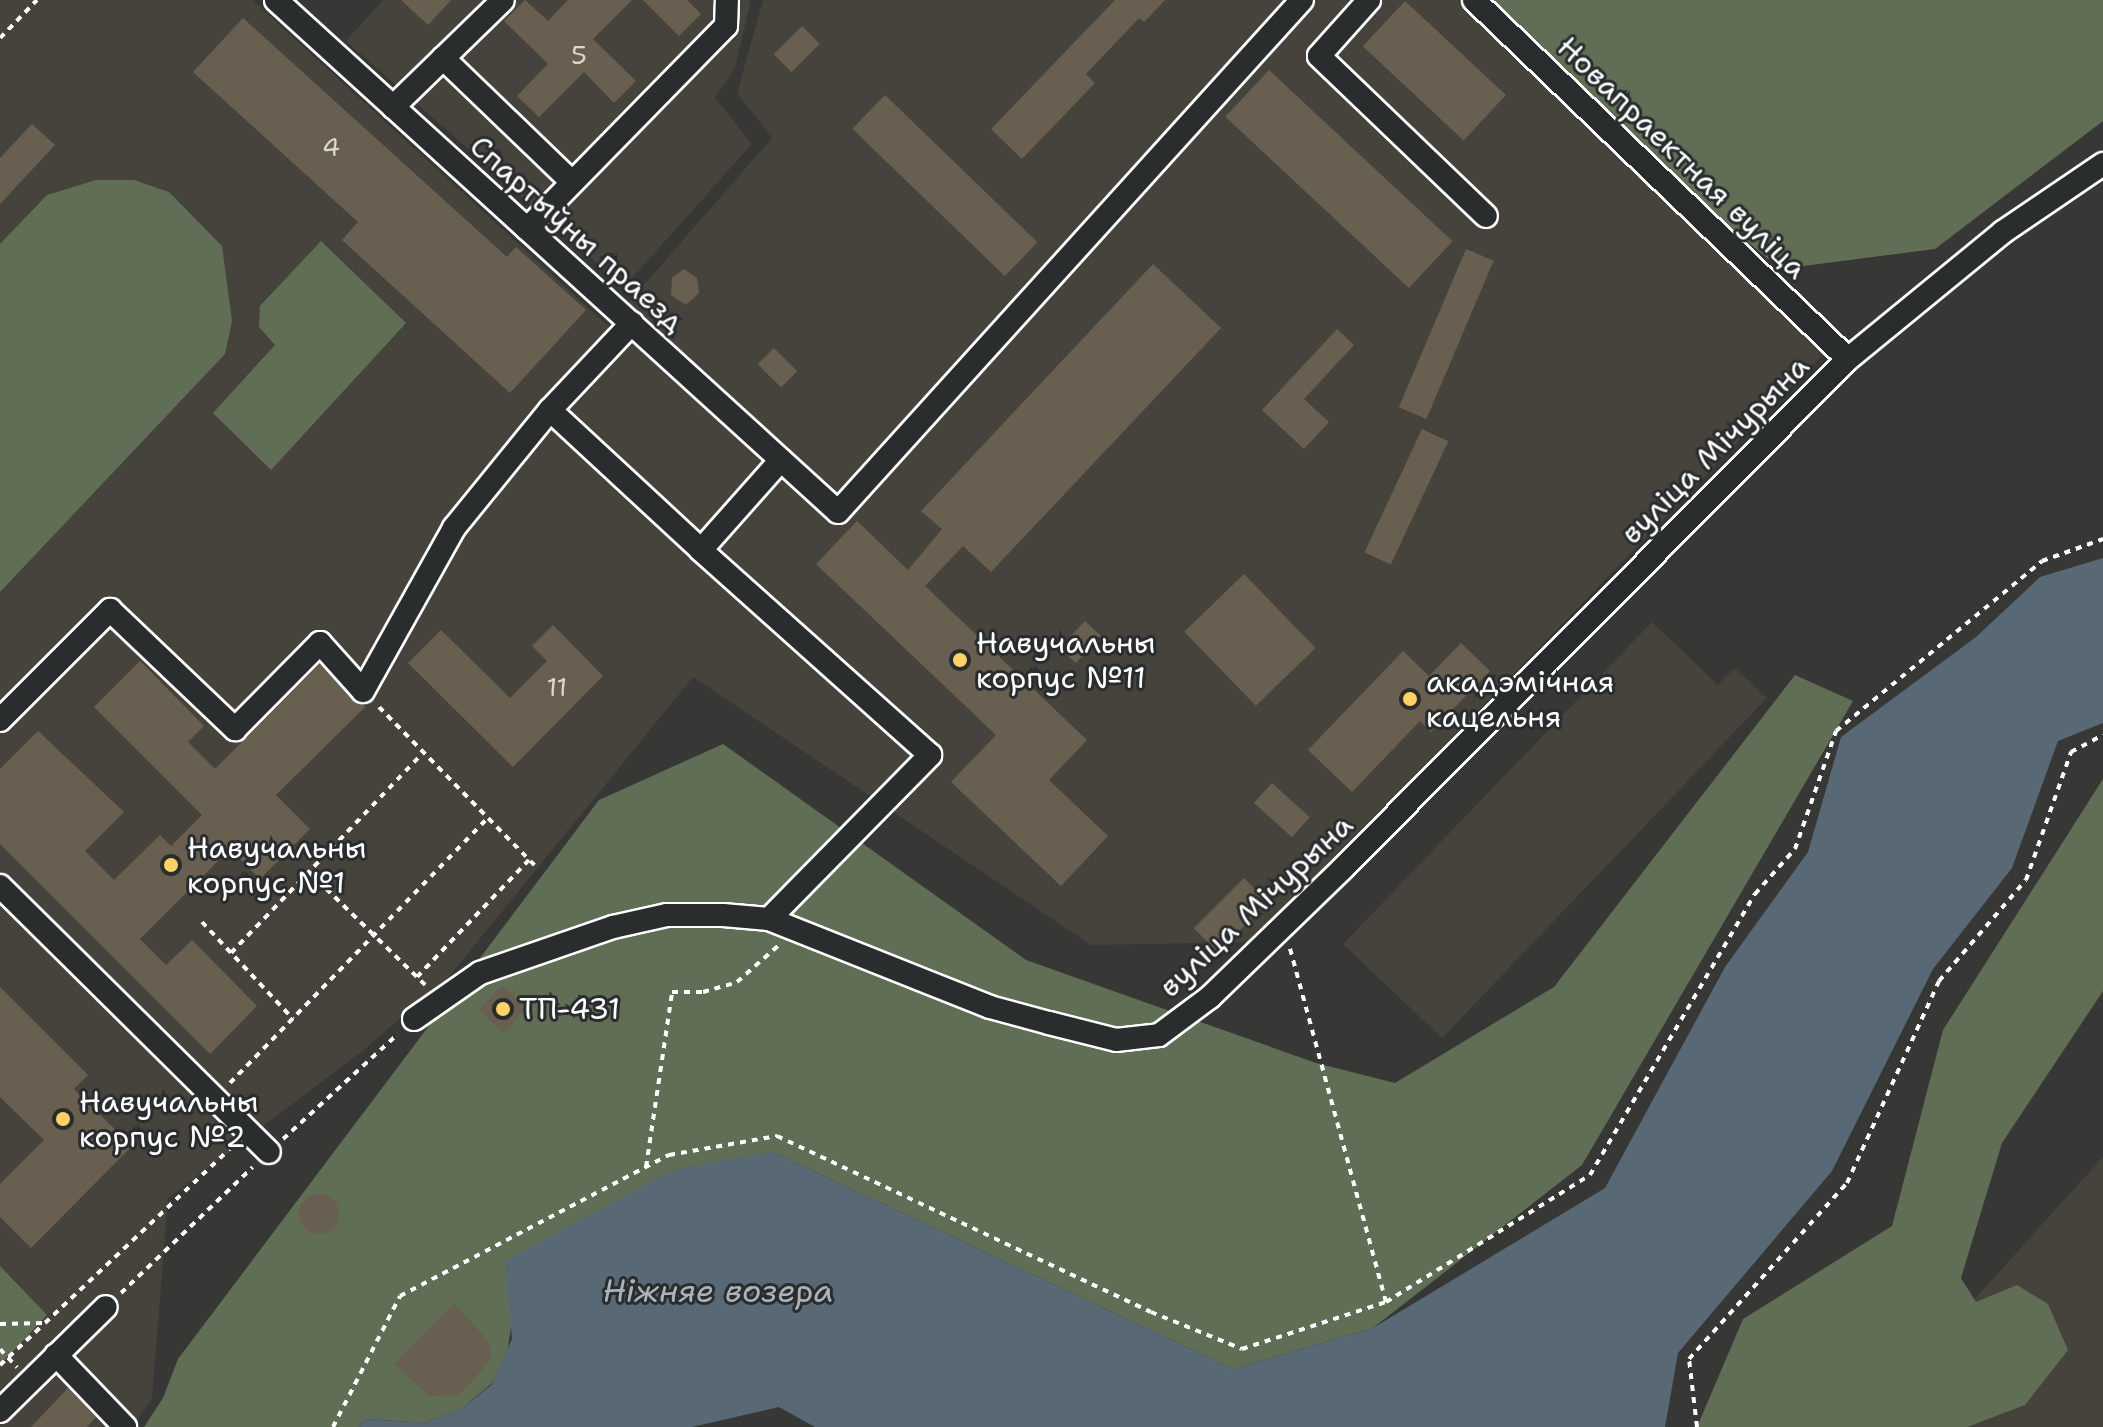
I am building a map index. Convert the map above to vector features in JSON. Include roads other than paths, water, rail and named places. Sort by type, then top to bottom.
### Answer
[{"type":"street","name":"Спартыўны праезд","points":[[276,0],[838,512],[1302,0]]},
{"type":"street","points":[[393,107],[503,0]]},
{"type":"street","points":[[527,229],[726,26],[727,0]]},
{"type":"street","points":[[1369,0],[1319,56],[1486,216]]},
{"type":"street","name":"Новапраектная вуліца","points":[[1474,0],[1848,359]]},
{"type":"street","points":[[443,58],[572,182]]},
{"type":"street","name":"вуліца Мічурына","points":[[414,1019],[480,973],[613,927],[667,915],[777,924],[990,1007],[1116,1040],[1159,1035],[1210,997],[1473,740],[1848,359],[2003,232],[2103,164]]},
{"type":"street","points":[[0,720],[110,610],[235,729],[320,643],[363,691],[454,528],[550,410],[632,323]]},
{"type":"street","points":[[550,410],[930,755],[777,924]]},
{"type":"street","points":[[701,550],[781,460]]},
{"type":"street","points":[[0,886],[269,1152]]},
{"type":"street","points":[[0,1411],[106,1307]]},
{"type":"street","points":[[56,1355],[125,1427]]},
{"type":"water","name":"Ніжняе возера","points":[[2103,558],[2103,723],[2058,741],[2012,868],[1933,969],[1832,1171],[1678,1353],[1665,1427],[815,1427],[779,1407],[692,1427],[358,1427],[366,1419],[424,1423],[460,1410],[491,1385],[512,1339],[505,1261],[673,1170],[773,1152],[1233,1369],[1373,1328],[1605,1188],[1725,967],[1808,852],[1841,737],[1976,637],[2040,577]]},
{"type":"place","name":"Навучальны корпус №11","points":[[960,660]]},
{"type":"place","name":"акадэмічная кацельня","points":[[1410,699]]},
{"type":"place","name":"Навучальны корпус №1","points":[[171,865]]},
{"type":"place","name":"ТП-431","points":[[503,1009]]},
{"type":"place","name":"Навучальны корпус №2","points":[[63,1119]]}]
